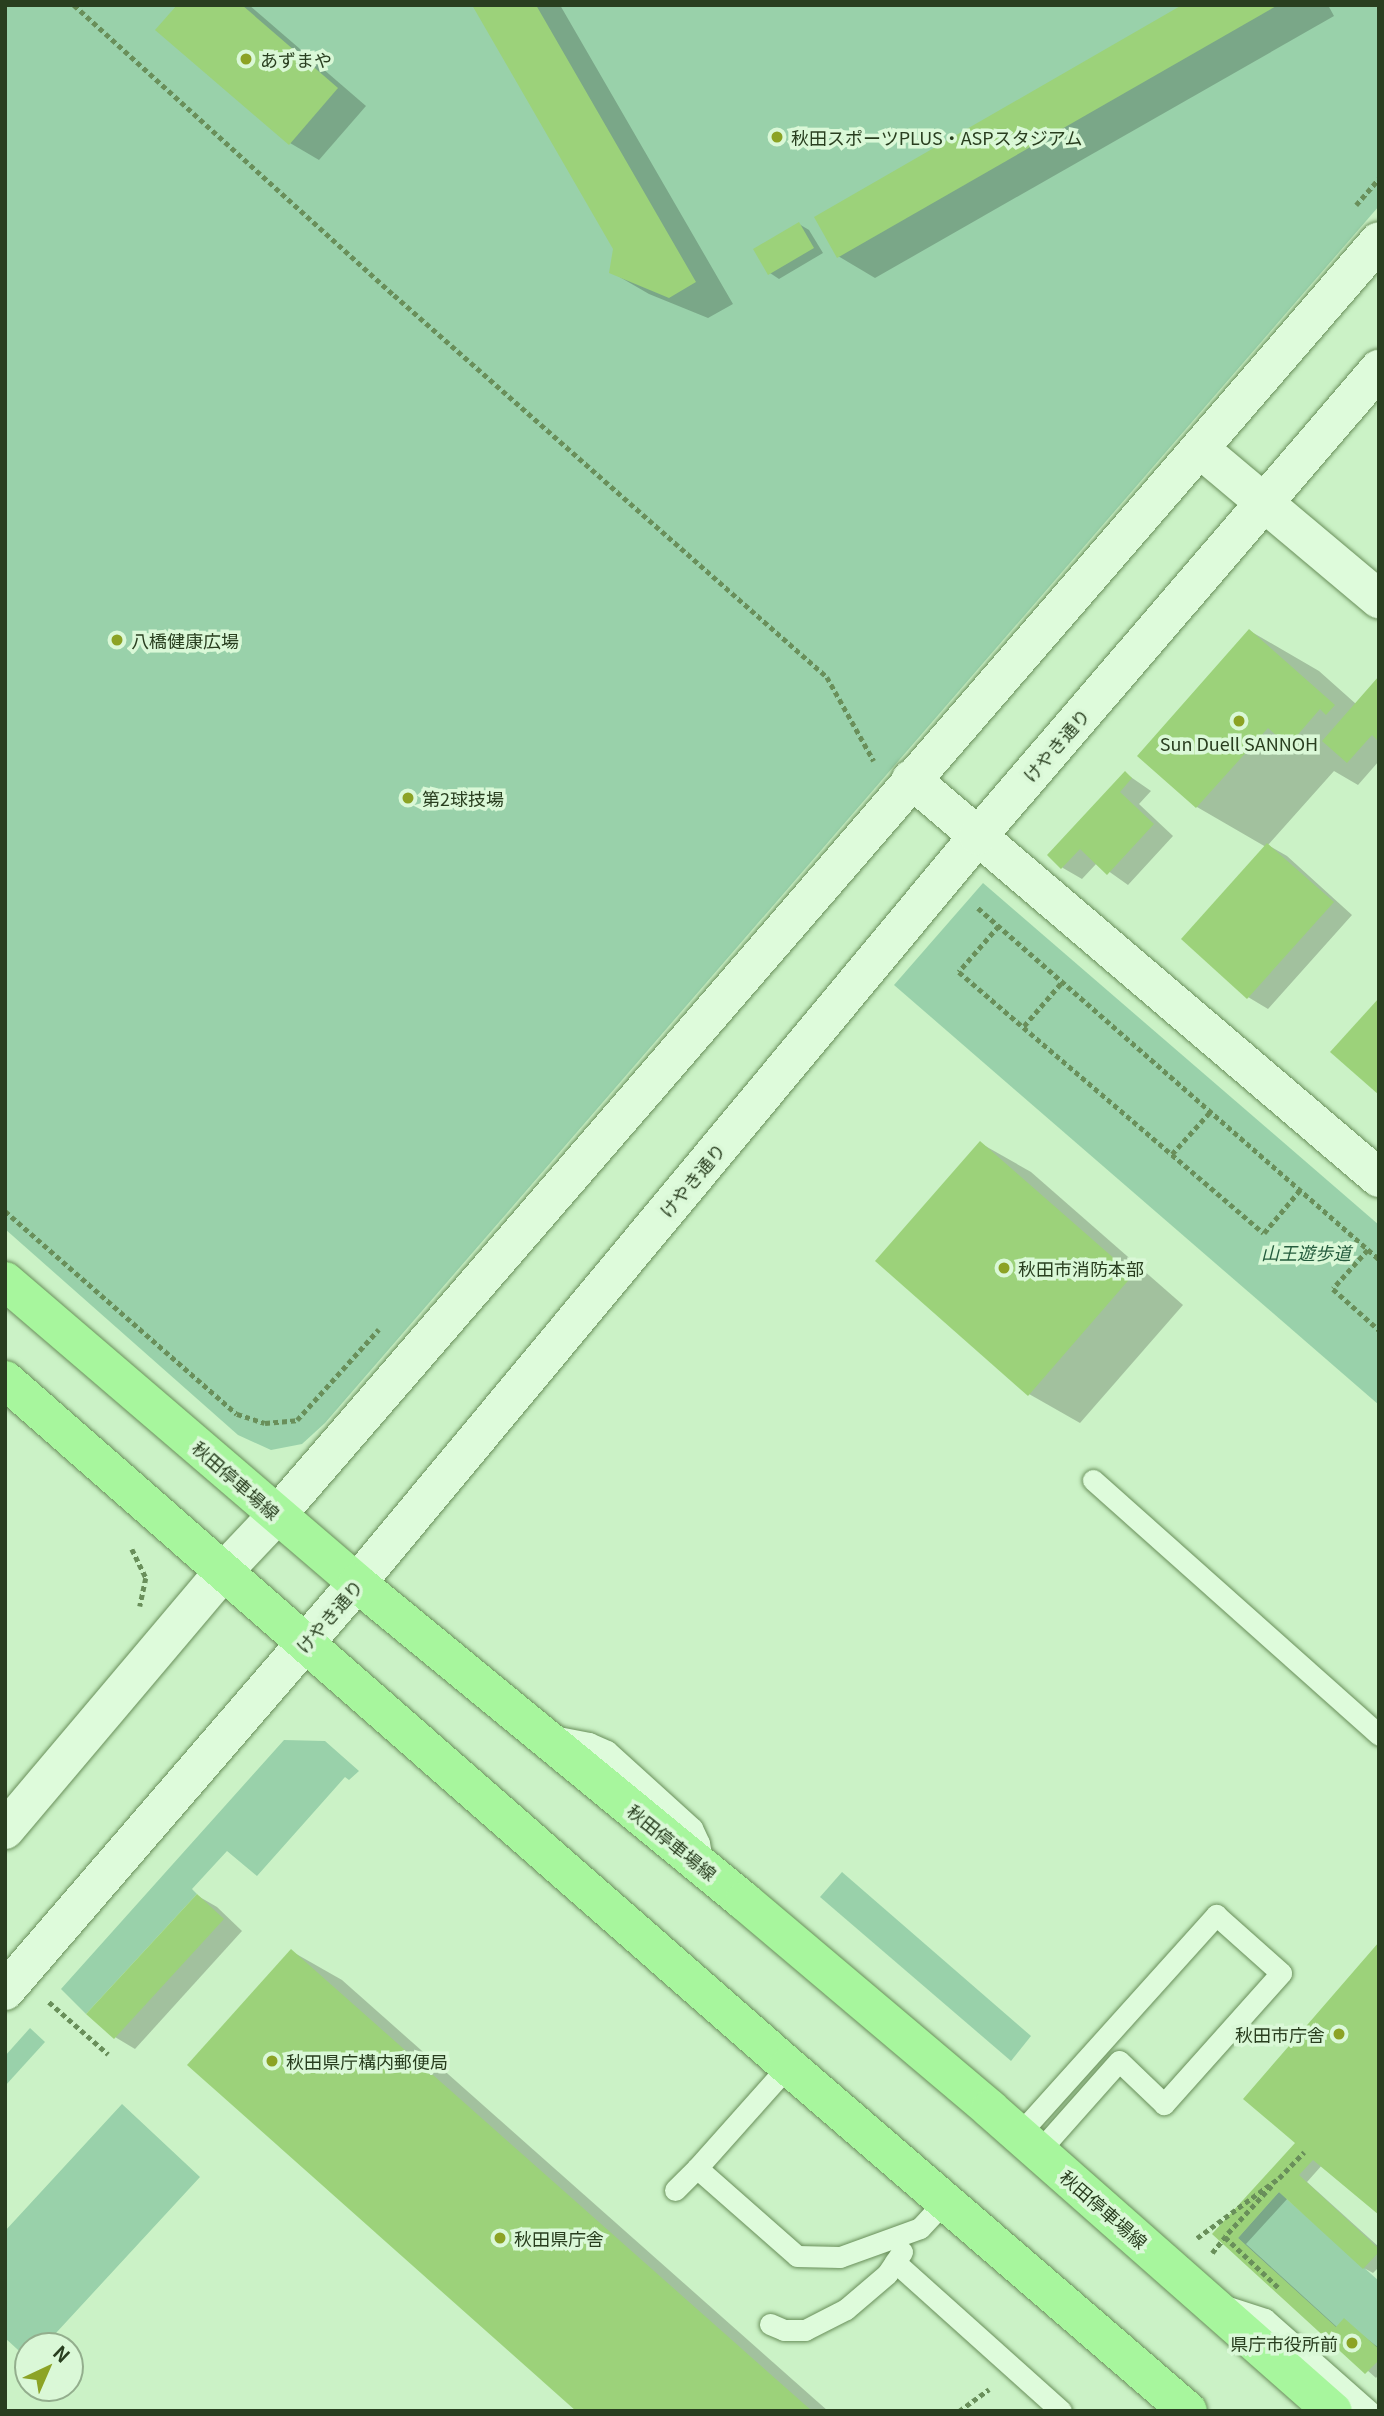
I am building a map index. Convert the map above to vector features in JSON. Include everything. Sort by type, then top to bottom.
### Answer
[{"type":"main road","name":"秋田停車場線","points":[[5,1281],[276,1515],[704,1868],[1029,2143],[1333,2411]]},
{"type":"main road","points":[[5,1380],[788,2066],[933,2215],[1188,2411]]},
{"type":"street","points":[[5,1830],[224,1572],[1379,241]]},
{"type":"street","name":"けやき通り","points":[[5,1991],[357,1583],[978,836],[1379,369]]},
{"type":"street","points":[[1200,449],[1379,599]]},
{"type":"street","points":[[911,779],[1379,1178]]},
{"type":"lane","points":[[1093,1480],[1379,1735]]},
{"type":"lane","points":[[1216,1915],[1281,1973],[1164,2104],[1119,2061],[1029,2143],[1216,1915]]},
{"type":"lane","points":[[675,2190],[788,2066]]},
{"type":"lane","points":[[696,2168],[797,2256],[840,2257],[933,2215]]},
{"type":"lane","points":[[769,2323],[784,2330],[805,2330],[846,2309],[887,2274],[933,2215]]},
{"type":"lane","points":[[895,2262],[1061,2411]]},
{"type":"lane","points":[[1206,2300],[1265,2319],[1369,2411]]},
{"type":"path","points":[[74,5],[394,295],[827,677],[876,763]]},
{"type":"path","points":[[1352,211],[1379,179]]},
{"type":"path","points":[[866,773],[883,754]]},
{"type":"path","points":[[978,908],[1379,1259]]},
{"type":"path","points":[[999,926],[959,972],[1264,1233],[1300,1190]]},
{"type":"path","points":[[1023,1026],[1062,982]]},
{"type":"path","points":[[1172,1154],[1210,1112]]},
{"type":"path","points":[[5,1211],[237,1414],[265,1423],[297,1420],[382,1326]]},
{"type":"path","points":[[1368,1250],[1333,1289],[1379,1330]]},
{"type":"path","points":[[122,1539],[132,1549],[146,1578],[138,1613]]},
{"type":"path","points":[[46,1999],[108,2054]]},
{"type":"path","points":[[1208,2257],[1279,2178]]},
{"type":"path","points":[[1225,2237],[1288,2296]]},
{"type":"green space","points":[[5,5],[1379,5],[1379,206],[325,1423],[302,1444],[271,1450],[238,1435],[5,1229]]},
{"type":"green space","name":"山王遊歩道","points":[[983,883],[1379,1225],[1379,1405],[894,985]]},
{"type":"green space","points":[[284,1740],[325,1741],[359,1771],[349,1780],[345,1777],[257,1876],[227,1851],[192,1889],[197,1894],[86,2014],[61,1989]]},
{"type":"green space","points":[[842,1872],[1031,2036],[1011,2061],[820,1897]]},
{"type":"green space","points":[[30,2028],[45,2042],[5,2086],[5,2056]]},
{"type":"green space","points":[[122,2104],[200,2177],[57,2332],[14,2332],[14,2346],[5,2338],[5,2231]]},
{"type":"green space","points":[[1279,2192],[1379,2281],[1379,2349],[1336,2328],[1238,2238]]},
{"type":"building","name":"あずまや","points":[[177,5],[242,5],[338,88],[289,145],[155,30]]},
{"type":"building","points":[[472,5],[536,5],[696,282],[669,298],[609,273],[613,249]]},
{"type":"building","points":[[1182,5],[1278,5],[837,258],[814,217]]},
{"type":"building","points":[[799,222],[814,248],[768,275],[753,249]]},
{"type":"building","name":"Sun Duell SANNOH","points":[[1249,629],[1335,705],[1326,715],[1320,709],[1288,746],[1268,728],[1196,808],[1137,756]]},
{"type":"building","points":[[1379,676],[1379,742],[1372,735],[1347,763],[1322,741]]},
{"type":"building","points":[[1125,771],[1132,778],[1120,792],[1154,824],[1107,875],[1080,849],[1061,869],[1047,855]]},
{"type":"building","points":[[1267,843],[1334,902],[1247,999],[1181,939]]},
{"type":"building","points":[[1379,998],[1379,1095],[1330,1052]]},
{"type":"building","name":"秋田市消防本部","points":[[980,1141],[1133,1275],[1028,1396],[875,1261]]},
{"type":"building","points":[[197,1894],[224,1919],[114,2039],[86,2014]]},
{"type":"building","name":"秋田市庁舎","points":[[1379,1942],[1379,2215],[1313,2160],[1299,2175],[1379,2249],[1379,2252],[1363,2269],[1279,2192],[1238,2238],[1336,2327],[1344,2318],[1379,2349],[1379,2360],[1365,2374],[1212,2234],[1295,2143],[1243,2099]]},
{"type":"building","name":"秋田県庁舎","points":[[291,1949],[812,2411],[576,2411],[187,2065]]},
{"type":"place","name":"あずまや","points":[[246,59]]},
{"type":"place","name":"秋田スポーツPLUS・ASPスタジアム","points":[[777,137]]},
{"type":"place","name":"八橋健康広場","points":[[117,640]]},
{"type":"place","name":"Sun Duell SANNOH","points":[[1239,721]]},
{"type":"place","name":"第2球技場","points":[[408,798]]},
{"type":"place","name":"秋田市消防本部","points":[[1004,1268]]},
{"type":"place","name":"秋田市庁舎","points":[[1339,2034]]},
{"type":"place","name":"秋田県庁構内郵便局","points":[[272,2061]]},
{"type":"place","name":"秋田県庁舎","points":[[500,2238]]},
{"type":"place","name":"県庁市役所前","points":[[1352,2343]]}]
